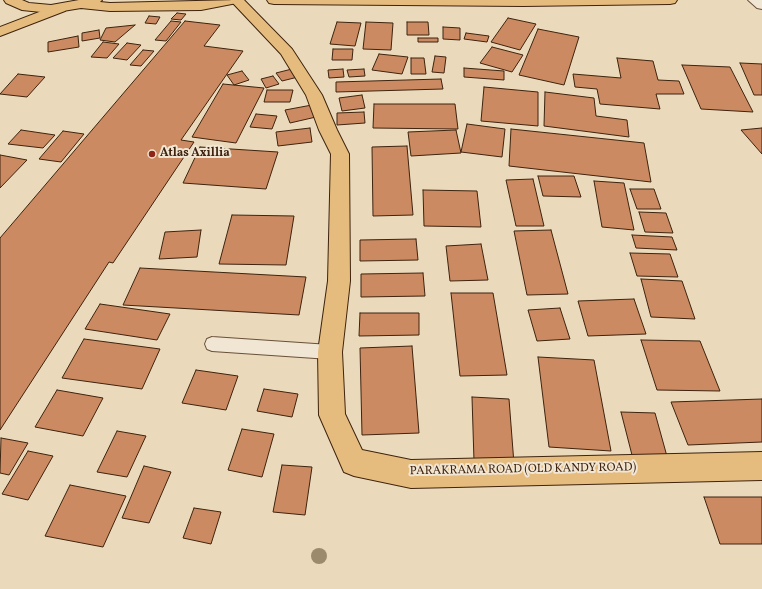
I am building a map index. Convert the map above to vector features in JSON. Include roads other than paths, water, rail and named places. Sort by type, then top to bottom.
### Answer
[{"type":"main road","points":[[11,0],[20,5],[34,8],[60,8],[95,0]]},
{"type":"main road","points":[[82,4],[110,7],[201,6],[232,0]]},
{"type":"main road","name":"PARAKRAMA ROAD (OLD KANDY ROAD)","points":[[237,0],[287,52],[314,95],[328,130],[340,154],[339,281],[330,352],[332,415],[354,462],[411,474],[762,466]]},
{"type":"main road","points":[[274,0],[670,0]]},
{"type":"main road","points":[[0,32],[60,8]]},
{"type":"street","points":[[754,0],[762,5]]},
{"type":"lane","points":[[212,344],[330,352]]},
{"type":"place","name":"Atlas Axillia","points":[[152,154]]}]
